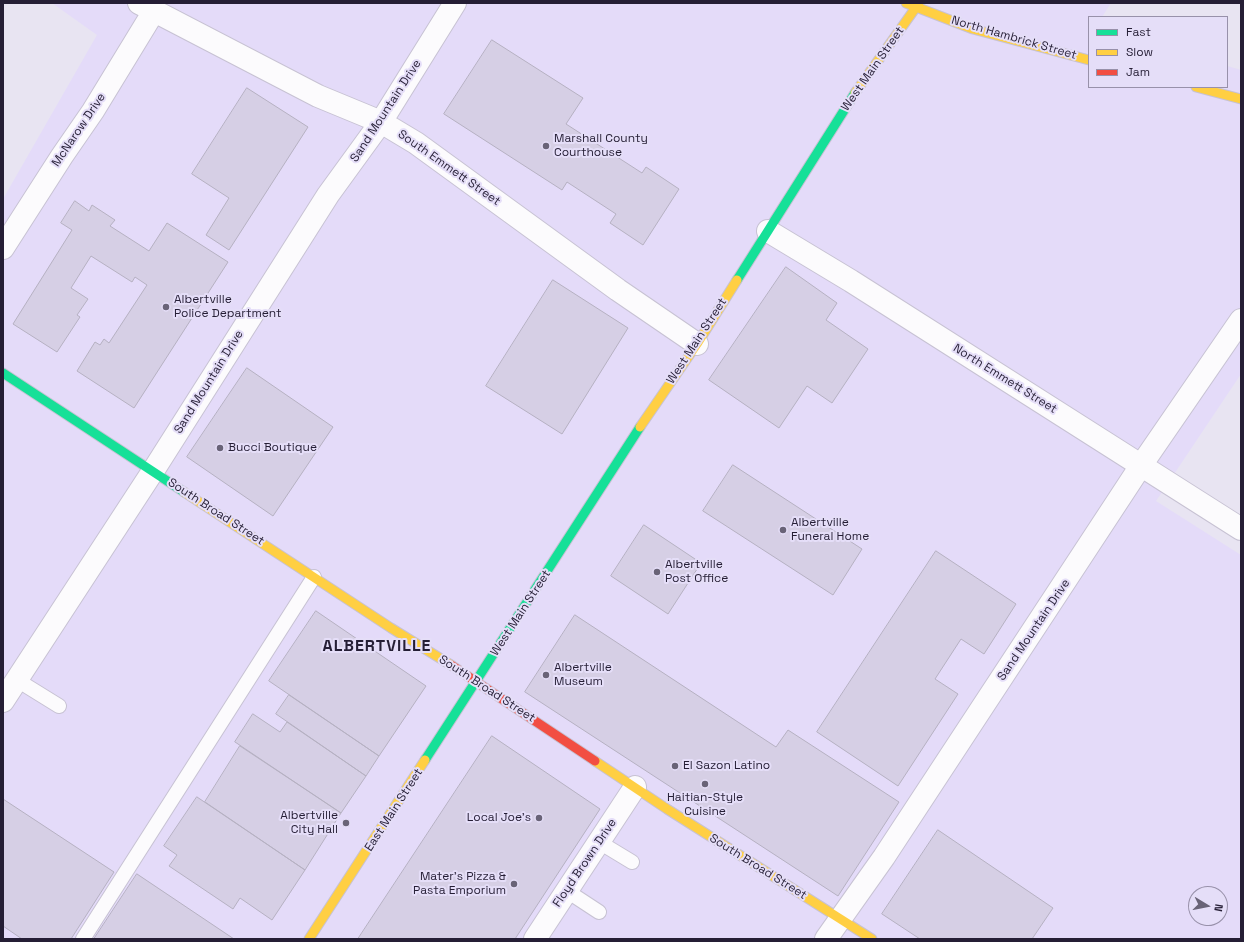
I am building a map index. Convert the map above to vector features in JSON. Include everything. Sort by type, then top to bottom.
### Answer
[{"type":"main road","name":"North Hambrick Street","points":[[906,3],[918,5],[998,36],[1088,60]]},
{"type":"main road","name":"West Main Street","points":[[477,681],[593,502],[621,455],[697,344],[835,124],[876,62],[918,5]]},
{"type":"main road","points":[[1200,88],[1241,99]]},
{"type":"main road","name":"South Broad Street","points":[[3,373],[314,577],[477,681],[635,788],[872,939]]},
{"type":"main road","name":"East Main Street","points":[[309,939],[477,681]]},
{"type":"street","name":"Sand Mountain Drive","points":[[3,701],[153,471],[316,214],[381,122],[455,3]]},
{"type":"street","name":"South Emmett Street","points":[[146,7],[318,96],[381,122],[416,143],[618,290],[697,344]]},
{"type":"street","name":"McNarow Drive","points":[[3,248],[62,156],[93,111],[146,7]]},
{"type":"street","name":"North Emmett Street","points":[[768,231],[1142,464],[1241,529]]},
{"type":"street","name":"Sand Mountain Drive","points":[[826,939],[884,858],[1142,464],[1241,320]]},
{"type":"street","name":"Floyd Brown Drive","points":[[535,939],[635,788]]},
{"type":"lane","points":[[83,939],[314,577]]},
{"type":"lane","points":[[17,680],[59,706]]},
{"type":"lane","points":[[599,842],[632,862]]},
{"type":"lane","points":[[566,891],[599,912]]},
{"type":"shaded area","points":[[52,3],[1111,3],[1103,16],[1088,16],[1088,88],[1228,88],[1228,66],[1241,70],[1241,374],[1156,501],[1241,555],[1241,939],[3,939],[3,199],[97,35]]},
{"type":"building","name":"Marshall County Courthouse","points":[[492,40],[583,98],[566,124],[642,173],[646,167],[679,189],[643,245],[610,223],[616,214],[567,182],[562,190],[444,114]]},
{"type":"building","points":[[247,88],[308,127],[229,250],[206,235],[229,198],[192,174]]},
{"type":"building","name":"Albertville Police Department","points":[[75,201],[89,211],[92,205],[115,220],[110,226],[149,251],[167,223],[228,262],[134,408],[77,371],[95,342],[100,345],[104,339],[109,343],[147,285],[135,277],[132,282],[91,256],[71,288],[88,299],[77,315],[80,317],[57,352],[13,324],[72,230],[61,223]]},
{"type":"building","points":[[786,267],[837,303],[826,320],[868,349],[832,403],[807,386],[779,428],[709,380]]},
{"type":"building","points":[[553,280],[628,328],[562,434],[486,386]]},
{"type":"building","points":[[247,368],[333,427],[273,516],[187,457]]},
{"type":"building","name":"Albertville Funeral Home","points":[[733,465],[862,549],[833,595],[703,511]]},
{"type":"building","points":[[644,525],[701,563],[668,614],[611,576]]},
{"type":"building","points":[[936,551],[1016,604],[984,654],[961,639],[935,679],[958,694],[898,786],[817,732]]},
{"type":"building","points":[[316,611],[426,686],[379,756],[269,681]]},
{"type":"building","points":[[575,615],[776,747],[788,730],[899,802],[838,896],[525,692]]},
{"type":"building","points":[[289,695],[379,756],[366,776],[276,714]]},
{"type":"building","points":[[253,714],[280,732],[287,722],[366,776],[341,813],[235,742]]},
{"type":"building","points":[[492,736],[600,809],[515,939],[358,939]]},
{"type":"building","points":[[240,746],[341,813],[305,870],[205,802]]},
{"type":"building","points":[[197,797],[305,870],[272,920],[240,898],[233,909],[169,866],[177,855],[164,846]]},
{"type":"building","points":[[3,799],[114,872],[71,939],[22,939],[3,926]]},
{"type":"building","points":[[938,830],[1053,908],[1032,939],[920,939],[882,914]]},
{"type":"building","points":[[137,874],[234,939],[94,939]]},
{"type":"traffic: fast","points":[[737,280],[855,93]]},
{"type":"traffic: fast","points":[[3,373],[184,492]]},
{"type":"traffic: fast","points":[[425,760],[640,427]]},
{"type":"traffic: slow","points":[[906,3],[973,29],[1088,60]]},
{"type":"traffic: slow","points":[[855,93],[919,3]]},
{"type":"traffic: slow","points":[[1200,88],[1241,99]]},
{"type":"traffic: slow","points":[[640,427],[697,344],[737,280]]},
{"type":"traffic: slow","points":[[184,492],[391,628],[451,665]]},
{"type":"traffic: slow","points":[[309,939],[425,760]]},
{"type":"traffic: slow","points":[[595,761],[667,809],[872,939]]},
{"type":"traffic: jam","points":[[451,665],[595,761]]},
{"type":"place","name":"Marshall County Courthouse","points":[[546,146]]},
{"type":"place","name":"Albertville Police Department","points":[[166,307]]},
{"type":"place","name":"Bucci Boutique","points":[[220,448]]},
{"type":"place","name":"Albertville Funeral Home","points":[[783,530]]},
{"type":"place","name":"Albertville Post Office","points":[[657,572]]},
{"type":"place","name":"Albertville Museum","points":[[546,675]]},
{"type":"place","name":"El Sazon Latino","points":[[675,766]]},
{"type":"place","name":"Haitian-Style Cuisine","points":[[705,784]]},
{"type":"place","name":"Local Joe's","points":[[539,818]]},
{"type":"place","name":"Albertville City Hall","points":[[346,823]]},
{"type":"place","name":"Mater's Pizza & Pasta Emporium","points":[[514,884]]},
{"type":"district","name":"ALBERTVILLE","points":[[377,647]]}]
